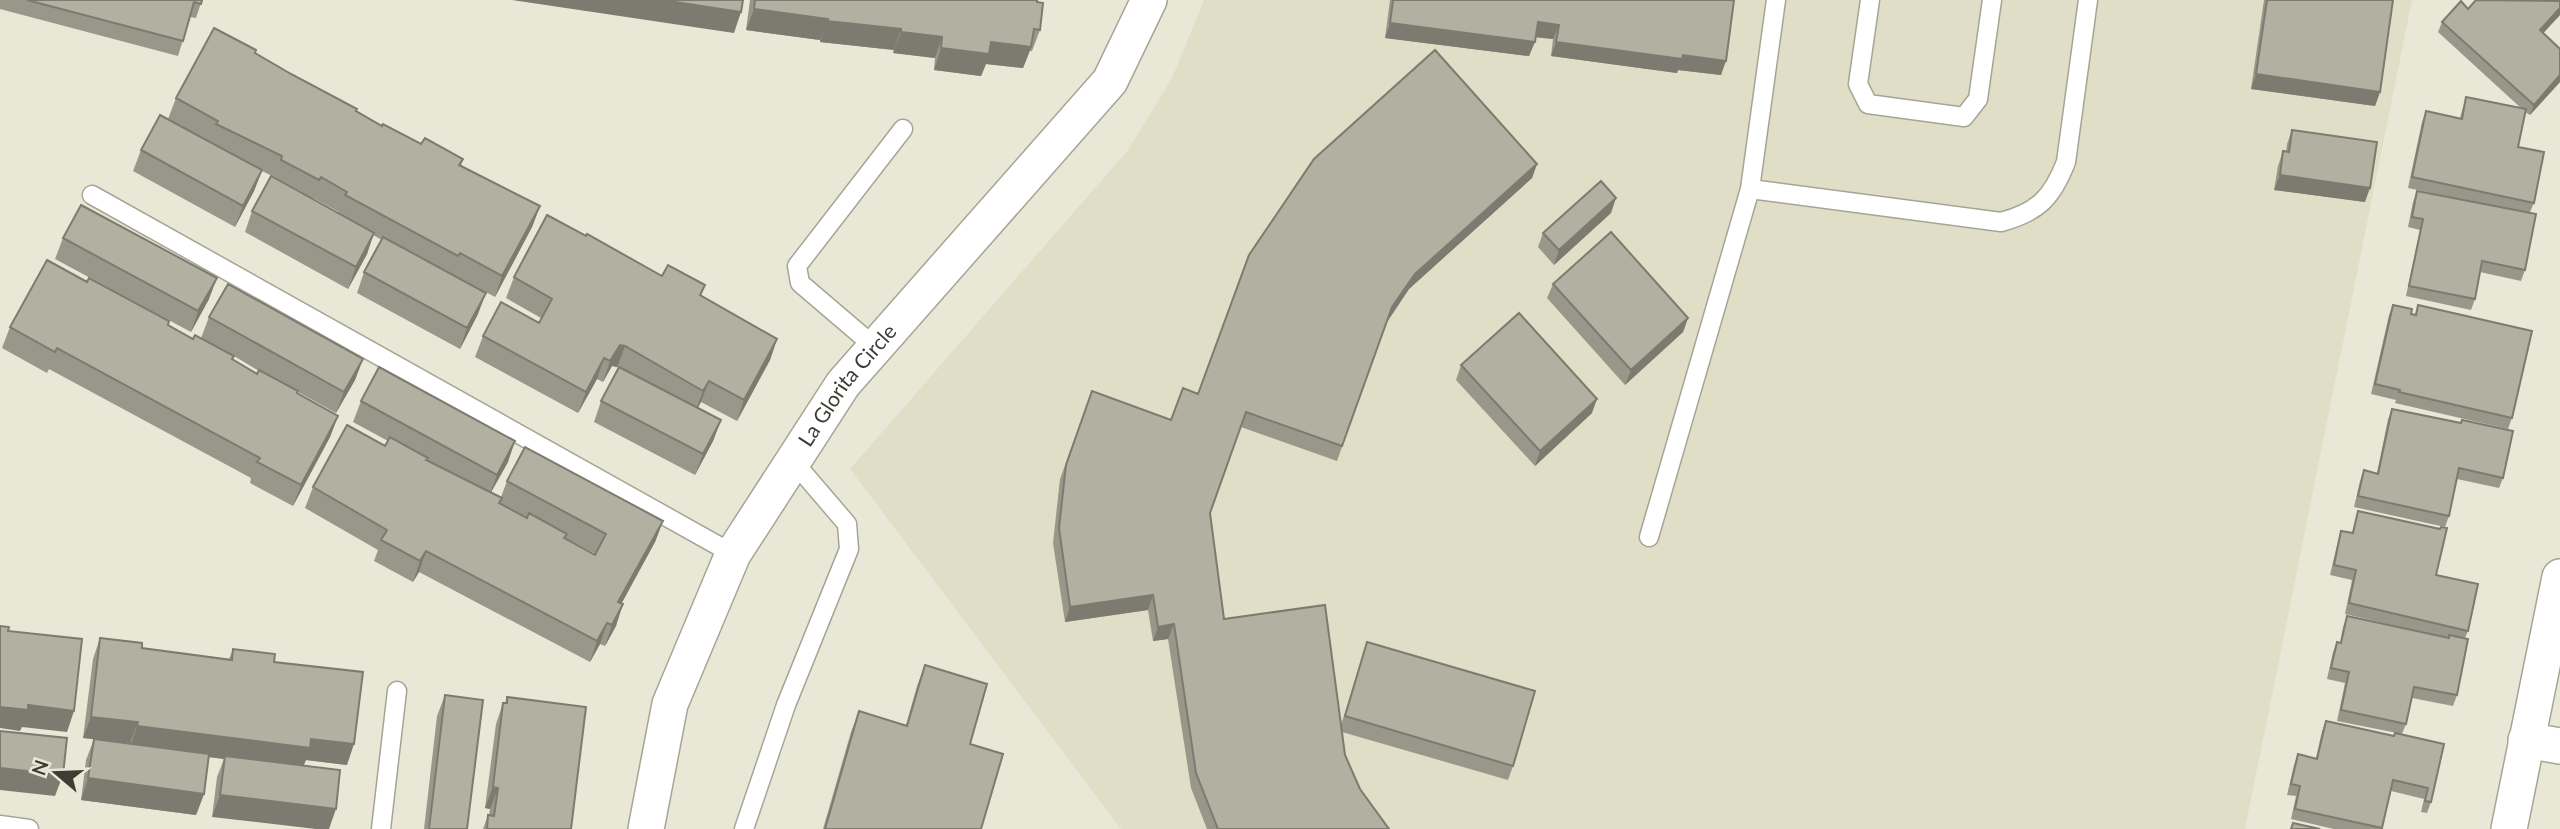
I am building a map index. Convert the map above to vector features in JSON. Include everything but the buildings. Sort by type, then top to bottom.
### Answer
[{"type":"street","name":"La Glorita Circle","points":[[646,829],[670,704],[733,554],[843,384],[1110,81],[1149,0]]},
{"type":"street","points":[[2509,829],[2543,743],[2560,577]]},
{"type":"lane","points":[[1649,537],[1750,188],[1776,0]]},
{"type":"lane","points":[[1871,0],[1858,84],[1868,104],[1964,117],[1978,99],[1992,0]]},
{"type":"lane","points":[[1750,188],[2001,222],[2023,216],[2043,202],[2058,182],[2066,162],[2088,0]]},
{"type":"lane","points":[[874,347],[800,283],[797,266],[903,129]]},
{"type":"lane","points":[[92,195],[733,554]]},
{"type":"lane","points":[[744,829],[786,705],[849,549],[847,524],[793,461]]},
{"type":"lane","points":[[381,829],[397,691]]},
{"type":"lane","points":[[0,825],[29,829]]},
{"type":"shaded area","points":[[1204,0],[2412,0],[2245,829],[1121,829],[850,469],[1128,150],[1172,78]]}]
